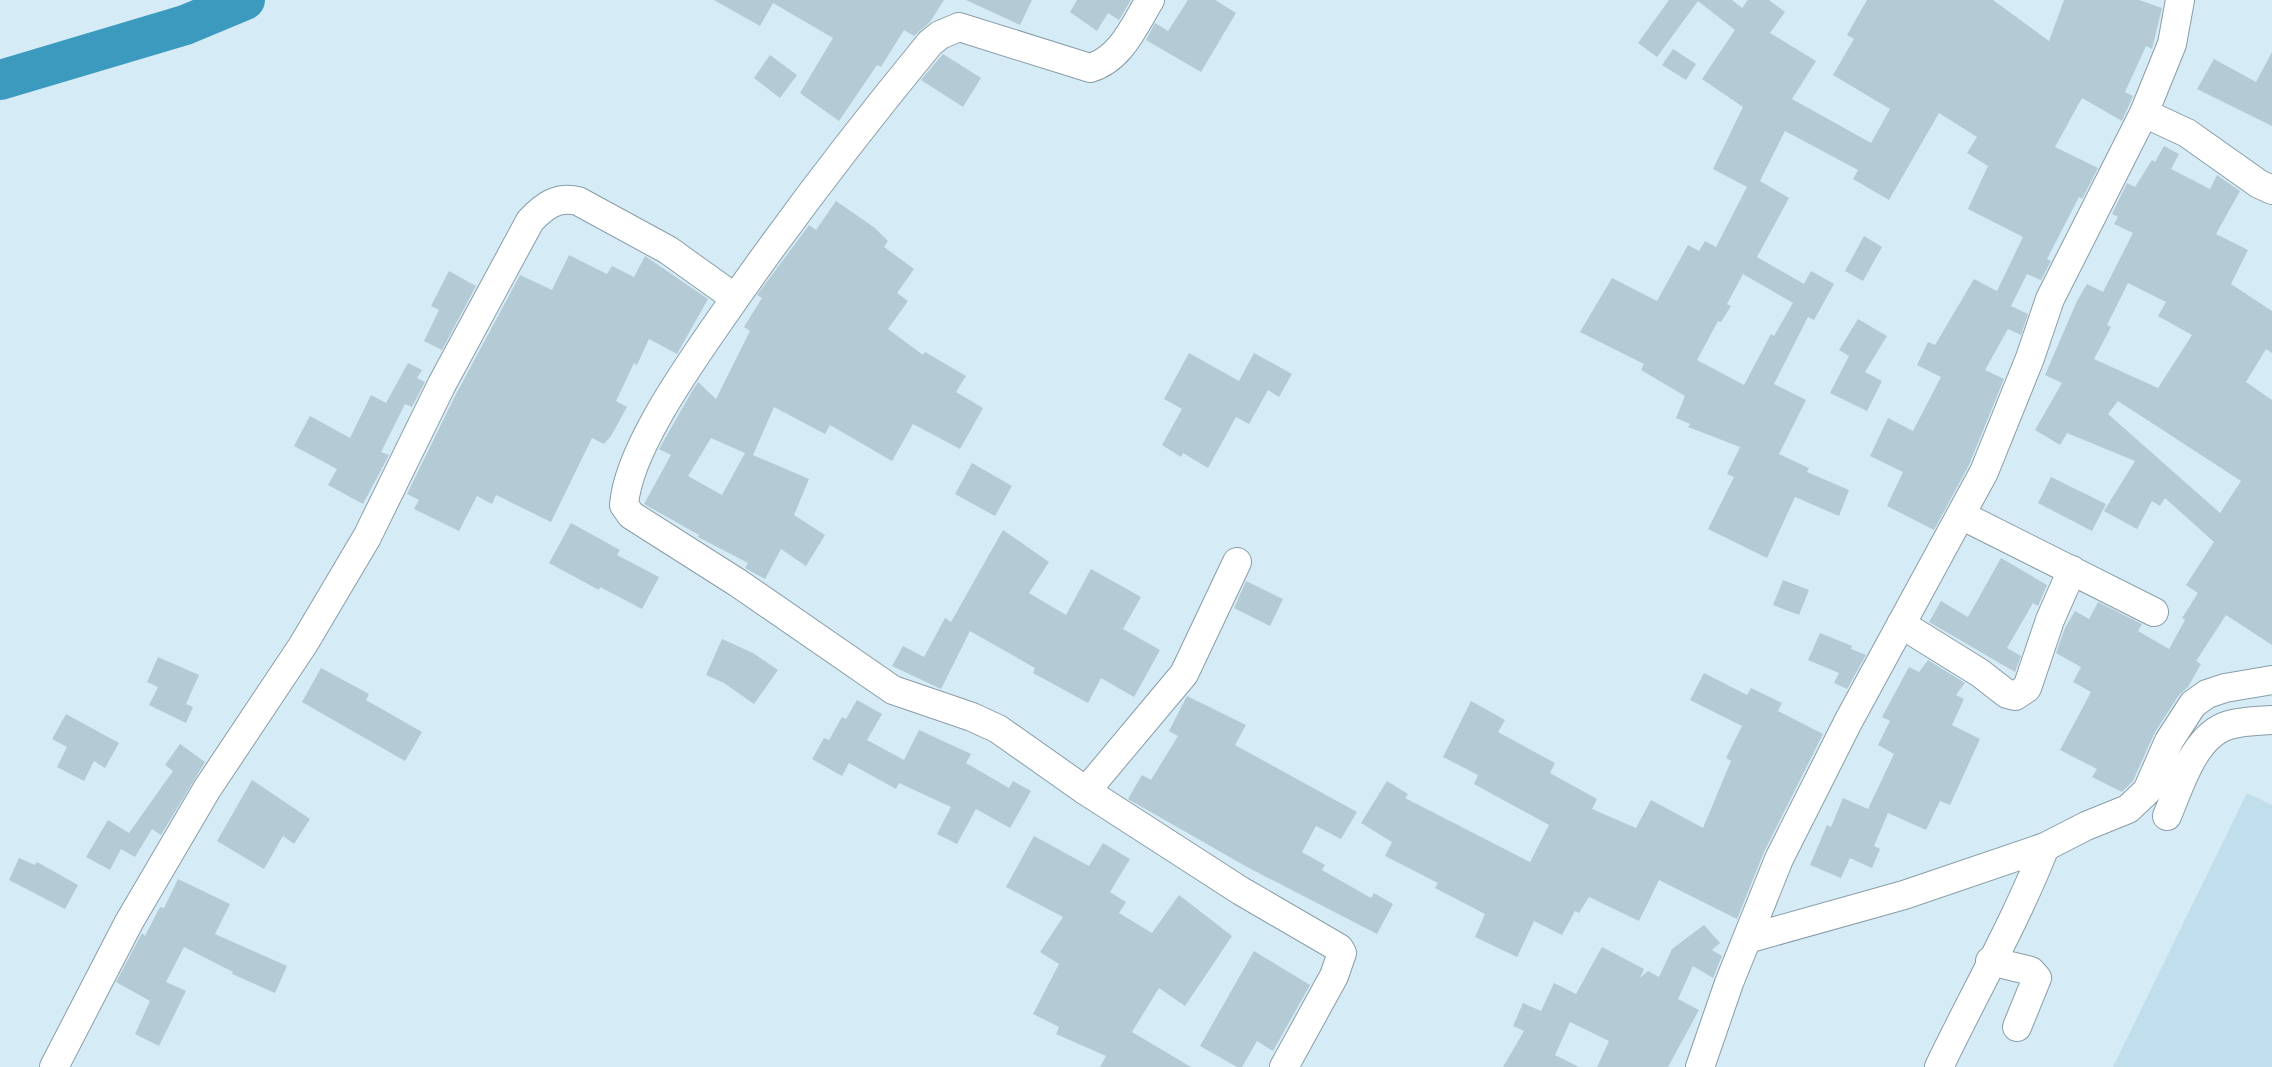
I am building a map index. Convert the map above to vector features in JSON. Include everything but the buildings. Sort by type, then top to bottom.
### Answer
[{"type":"street","points":[[1150,0],[1118,52],[1108,62],[1090,68],[959,27],[939,35],[838,154],[735,298],[667,400],[634,467],[628,482],[624,505],[631,515],[738,583],[893,690],[963,714],[998,729],[1086,791],[1241,891],[1339,948],[1342,953],[1334,976],[1284,1067]]},
{"type":"street","points":[[1700,1067],[1779,860],[1901,624],[1984,472],[2030,358],[2050,299],[2144,113],[2172,44],[2179,0]]},
{"type":"street","points":[[2144,113],[2187,132],[2259,184],[2272,190]]},
{"type":"street","points":[[54,1067],[129,922],[207,789],[303,645],[367,537],[441,384],[530,221],[552,202],[568,198],[578,201],[668,250],[735,298]]},
{"type":"street","points":[[1962,515],[2154,612]]},
{"type":"street","points":[[1086,791],[1184,674],[1237,562]]},
{"type":"street","points":[[1901,624],[1980,673],[2007,694],[2015,696],[2027,688],[2050,620],[2072,570]]},
{"type":"street","points":[[1747,939],[1904,896],[2045,848],[2136,803],[2147,791],[2169,741],[2193,704],[2207,694],[2225,688],[2272,680]]},
{"type":"street","points":[[2167,816],[2191,762],[2206,740],[2228,725],[2272,720]]},
{"type":"street","points":[[1939,1067],[1990,961],[2025,899],[2045,848]]},
{"type":"street","points":[[1990,961],[2031,972],[2037,978],[2017,1028]]},
{"type":"shaded area","points":[[2247,793],[2272,805],[2272,1067],[2113,1067]]},
{"type":"waterway","points":[[0,80],[185,25],[245,0]]}]
